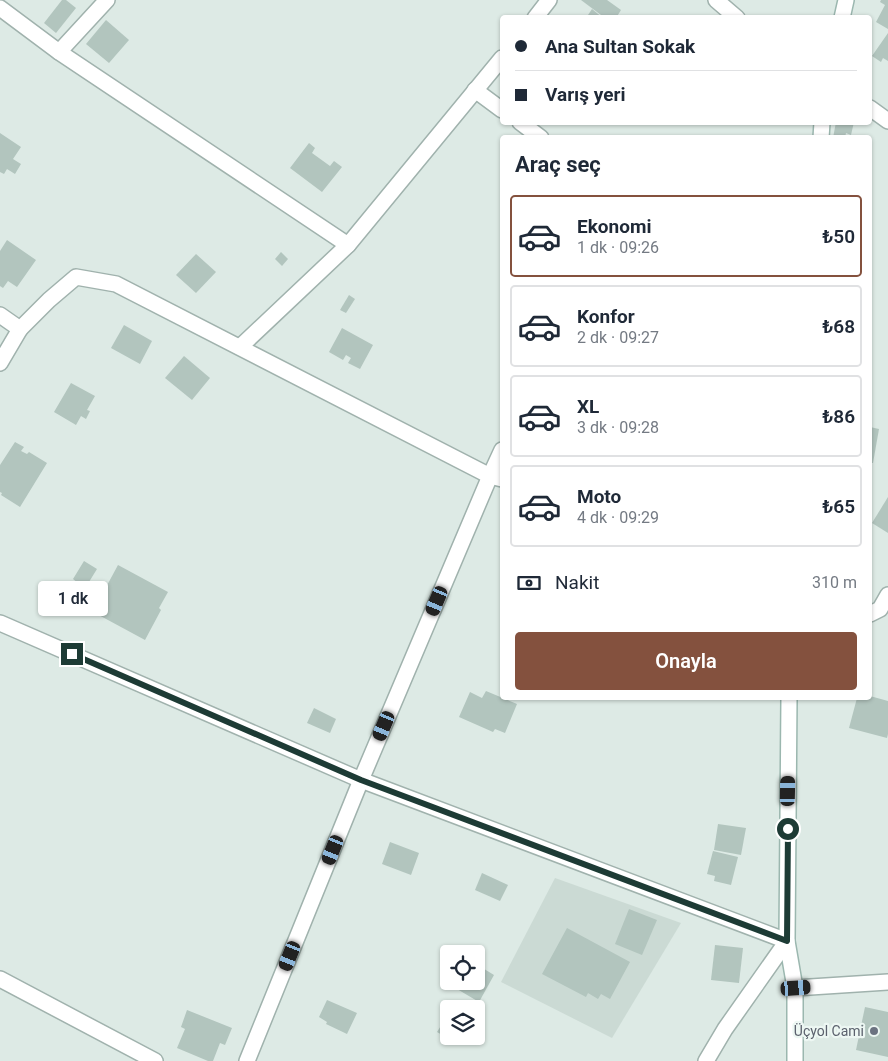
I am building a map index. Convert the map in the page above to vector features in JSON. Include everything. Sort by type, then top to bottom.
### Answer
[{"type":"street","points":[[58,52],[107,0]]},
{"type":"street","points":[[537,15],[549,0]]},
{"type":"street","points":[[716,0],[734,15]]},
{"type":"street","points":[[843,15],[846,0]]},
{"type":"street","points":[[0,8],[58,52],[348,245]]},
{"type":"street","points":[[240,347],[348,245],[500,60]]},
{"type":"street","points":[[475,90],[500,109]]},
{"type":"street","points":[[872,109],[888,121]]},
{"type":"street","points":[[524,125],[537,135]]},
{"type":"street","points":[[0,363],[20,329],[49,300],[76,277],[116,284],[496,478]]},
{"type":"street","points":[[0,315],[20,329]]},
{"type":"street","points":[[247,1061],[361,780],[496,478],[500,459]]},
{"type":"street","points":[[872,613],[880,609],[888,596]]},
{"type":"street","points":[[0,623],[361,780],[787,941]]},
{"type":"street","points":[[790,700],[787,941],[796,988],[795,1061]]},
{"type":"street","points":[[706,1061],[725,1029],[787,941]]},
{"type":"street","points":[[0,979],[155,1061]]},
{"type":"street","points":[[796,988],[888,982]]},
{"type":"shaded area","points":[[555,878],[681,923],[612,1038],[501,982]]},
{"type":"building","points":[[62,0],[66,0],[76,8],[56,33],[44,23]]},
{"type":"building","points":[[581,0],[607,0],[621,10],[618,15],[601,15]]},
{"type":"building","points":[[881,0],[888,0],[888,29],[876,22],[885,5],[880,2]]},
{"type":"building","points":[[592,9],[599,15],[588,15]]},
{"type":"building","points":[[106,20],[129,40],[109,63],[86,44]]},
{"type":"building","points":[[888,33],[888,61],[883,58],[881,62],[872,56]]},
{"type":"building","points":[[835,125],[853,125],[851,135],[846,133],[846,135],[834,135]]},
{"type":"building","points":[[0,133],[21,147],[13,159],[21,164],[15,174],[7,169],[4,174],[0,172]]},
{"type":"building","points":[[309,143],[315,148],[312,153],[330,166],[334,161],[342,167],[322,192],[290,168]]},
{"type":"building","points":[[7,240],[36,260],[17,287],[8,281],[3,288],[0,286],[0,251]]},
{"type":"building","points":[[281,252],[288,259],[282,266],[275,259]]},
{"type":"building","points":[[196,254],[216,272],[196,293],[176,275]]},
{"type":"building","points":[[349,295],[355,299],[346,313],[340,310]]},
{"type":"building","points":[[124,325],[152,341],[140,364],[111,348]]},
{"type":"building","points":[[342,328],[373,345],[360,369],[348,363],[351,358],[346,355],[343,360],[329,352]]},
{"type":"building","points":[[184,356],[210,378],[192,400],[165,378]]},
{"type":"building","points":[[71,383],[95,396],[87,410],[90,411],[86,419],[81,416],[76,425],[54,412]]},
{"type":"building","points":[[872,427],[879,429],[872,463]]},
{"type":"building","points":[[15,442],[24,447],[21,451],[27,454],[29,452],[47,463],[20,507],[1,495],[2,493],[0,492],[0,465]]},
{"type":"building","points":[[888,497],[888,533],[872,523]]},
{"type":"building","points":[[84,561],[97,569],[76,603],[68,598],[78,583],[73,579]]},
{"type":"building","points":[[118,565],[168,592],[145,640],[95,613],[101,603],[98,602]]},
{"type":"building","points":[[486,691],[500,697],[500,700],[507,700],[517,704],[505,733],[495,729],[493,732],[459,717],[470,692],[482,698]]},
{"type":"building","points":[[872,697],[888,701],[887,738],[849,728],[856,700],[872,700]]},
{"type":"building","points":[[314,708],[336,719],[330,733],[307,723]]},
{"type":"building","points":[[718,824],[746,828],[741,855],[714,850]]},
{"type":"building","points":[[390,842],[419,853],[411,875],[382,864]]},
{"type":"building","points":[[713,851],[738,857],[731,885],[714,881],[715,876],[707,874]]},
{"type":"building","points":[[482,873],[508,885],[500,901],[475,890]]},
{"type":"building","points":[[629,909],[657,920],[642,955],[615,944]]},
{"type":"building","points":[[567,928],[630,962],[610,999],[601,994],[598,999],[588,993],[586,997],[542,974]]},
{"type":"building","points":[[715,945],[743,948],[739,983],[711,980]]},
{"type":"building","points":[[485,970],[494,975],[480,1000],[476,1000],[459,990],[485,990]]},
{"type":"building","points":[[327,1000],[357,1013],[347,1034],[326,1024],[327,1022],[319,1017]]},
{"type":"building","name":"Üçyol Cami","points":[[865,1007],[888,1012],[888,1057],[856,1050]]},
{"type":"building","points":[[187,1010],[232,1028],[225,1045],[220,1043],[213,1061],[208,1061],[177,1048],[185,1029],[181,1027]]},
{"type":"place","name":"Üçyol Cami","points":[[874,1031]]},
{"type":"route","points":[[72,654],[361,780],[787,941],[788,829]]}]
